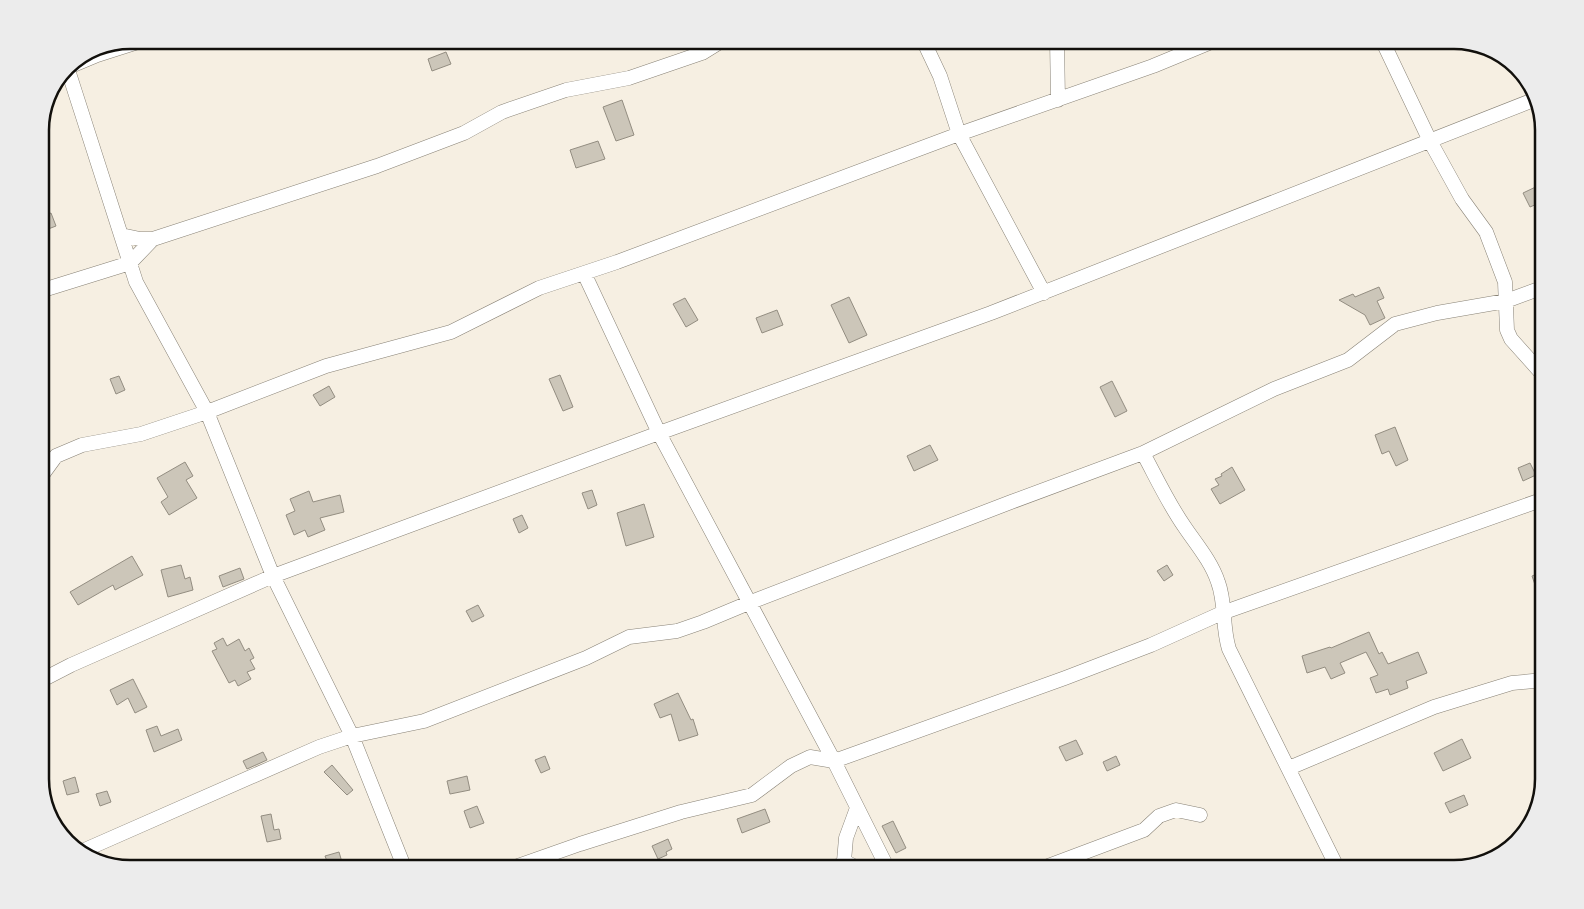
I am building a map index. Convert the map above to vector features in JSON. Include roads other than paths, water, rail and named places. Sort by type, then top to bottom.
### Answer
[{"type":"street","points":[[121,235],[153,240],[377,166],[464,132],[502,112],[566,90],[629,78],[702,53],[708,49]]},
{"type":"street","points":[[927,49],[940,76],[959,134],[1044,293]]},
{"type":"street","points":[[1057,49],[1058,100]]},
{"type":"street","points":[[49,466],[56,456],[82,445],[140,434],[207,412],[326,366],[451,332],[539,288],[959,134],[1153,66],[1194,49]]},
{"type":"street","points":[[1386,49],[1430,141],[1462,199],[1486,232],[1505,282],[1507,330],[1511,339],[1535,366]]},
{"type":"street","points":[[69,77],[136,282],[207,412],[273,576],[352,736],[402,860]]},
{"type":"street","points":[[49,676],[273,576],[659,433],[991,314],[1530,101]]},
{"type":"street","points":[[49,289],[130,263],[153,240]]},
{"type":"street","points":[[584,273],[659,433],[751,602],[883,860]]},
{"type":"street","points":[[88,848],[319,747],[352,736],[424,721],[586,658],[628,637],[677,631],[704,622],[1002,505],[1142,453],[1274,390],[1348,360],[1395,324],[1437,313],[1506,301],[1535,290]]},
{"type":"street","points":[[1142,453],[1218,580],[1224,603],[1222,613],[1230,649],[1334,860]]},
{"type":"street","points":[[535,860],[681,812],[752,795],[791,766],[810,757],[834,761],[1074,675],[1151,645],[1222,613],[1535,502]]},
{"type":"street","points":[[1289,768],[1434,707],[1512,683],[1535,681]]},
{"type":"street","points":[[841,860],[846,838],[857,808]]},
{"type":"street","points":[[1064,860],[1144,830],[1160,816],[1176,810],[1200,815]]}]
